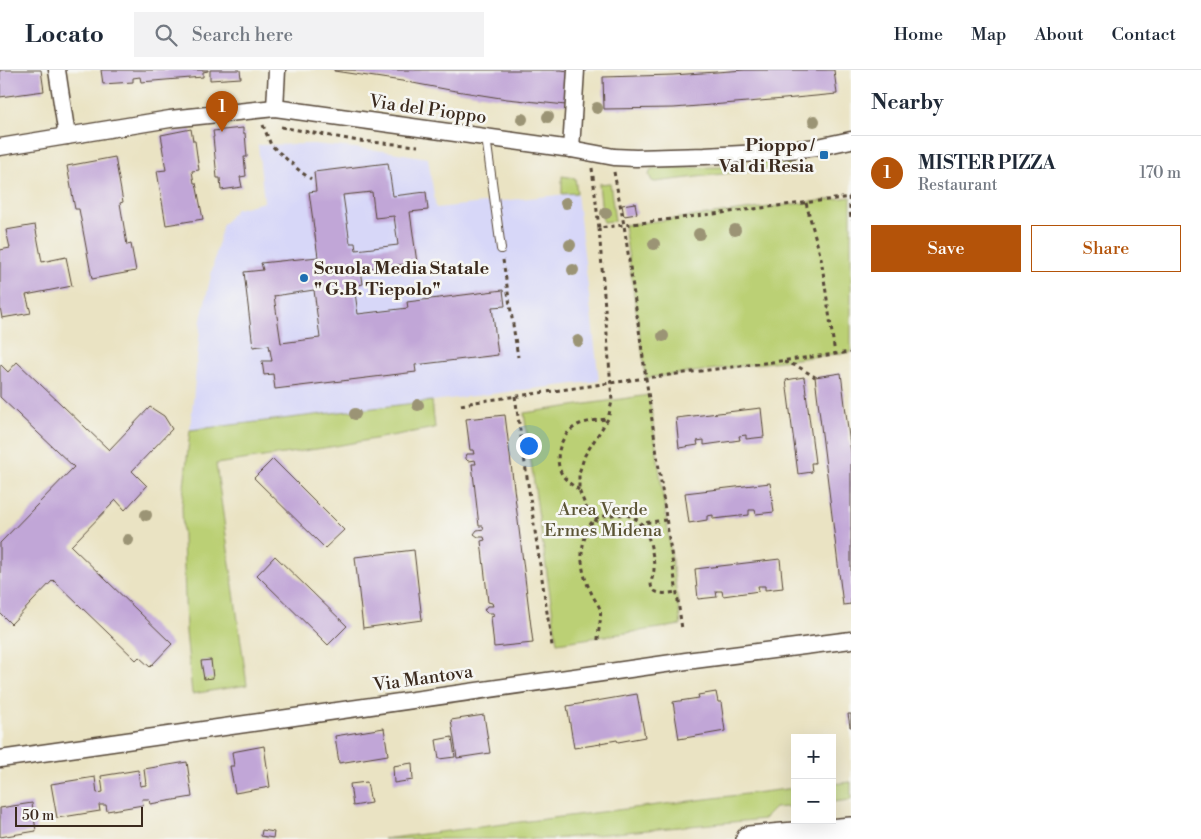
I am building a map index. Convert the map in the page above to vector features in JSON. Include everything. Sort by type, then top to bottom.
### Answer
[{"type":"main road","points":[[748,839],[851,830]]},
{"type":"street","points":[[57,70],[67,136]]},
{"type":"street","points":[[275,108],[277,70]]},
{"type":"street","points":[[571,149],[576,70]]},
{"type":"street","name":"Via del Pioppo","points":[[0,147],[170,119],[275,108],[571,149],[614,157],[636,158],[760,153],[851,140]]},
{"type":"street","name":"Via Mantova","points":[[0,759],[686,661],[851,640]]},
{"type":"lane","points":[[486,137],[502,249]]},
{"type":"path","points":[[263,124],[271,145],[311,179]]},
{"type":"path","points":[[591,162],[599,228],[612,401],[608,419],[585,455],[580,473],[579,490],[586,507],[594,519],[611,529],[620,530],[642,523],[666,520]]},
{"type":"path","points":[[613,167],[624,225],[682,629]]},
{"type":"path","points":[[599,228],[850,197],[851,221]]},
{"type":"path","points":[[806,202],[821,258],[835,354]]},
{"type":"path","points":[[502,249],[518,357]]},
{"type":"path","points":[[461,405],[611,382],[851,352]]},
{"type":"path","points":[[781,361],[797,366],[815,376]]},
{"type":"path","points":[[516,396],[552,646]]},
{"type":"path","points":[[579,490],[560,471],[558,456],[561,443],[567,434],[579,425],[608,419]]},
{"type":"path","points":[[598,640],[599,608],[590,592],[582,566],[582,550],[585,537],[594,519],[603,516],[628,516],[634,517],[642,523],[647,534],[653,559],[653,576],[650,583],[652,588],[658,593],[677,592]]},
{"type":"shaded area","points":[[313,144],[385,151],[428,158],[436,208],[577,193],[599,381],[190,430],[201,320],[222,226],[236,209],[264,202],[258,145]]},
{"type":"green space","points":[[789,160],[790,166],[655,182],[652,181],[649,175],[651,169],[655,168],[721,167]]},
{"type":"green space","points":[[562,176],[575,178],[577,193],[562,194]]},
{"type":"green space","points":[[610,183],[615,221],[603,222],[599,184]]},
{"type":"green space","points":[[851,197],[851,352],[646,378],[624,225]]},
{"type":"green space","name":"Area Verde Ermes Midena","points":[[649,395],[681,625],[557,643],[524,413]]},
{"type":"green space","points":[[432,401],[435,428],[330,447],[216,464],[247,685],[192,694],[186,632],[182,506],[190,430]]},
{"type":"green space","points":[[851,782],[851,800],[836,802],[836,784]]},
{"type":"green space","points":[[791,788],[791,806],[775,808],[764,819],[552,839],[383,839]]},
{"type":"building","points":[[0,70],[41,70],[44,91],[0,97]]},
{"type":"building","points":[[101,70],[208,71],[203,72],[203,77],[141,82],[140,77],[133,78],[133,82],[103,84]]},
{"type":"building","points":[[210,70],[240,70],[241,78],[210,80]]},
{"type":"building","points":[[334,70],[569,71],[566,105],[507,99]]},
{"type":"building","points":[[745,70],[834,70],[837,94],[674,108],[604,109],[603,77]]},
{"type":"building","points":[[243,128],[247,157],[244,157],[246,176],[240,177],[242,187],[221,190],[220,178],[217,178],[213,131]]},
{"type":"building","points":[[191,129],[193,141],[195,141],[199,170],[192,171],[203,219],[166,225],[157,171],[166,170],[161,135]]},
{"type":"building","points":[[115,157],[123,202],[120,203],[127,245],[131,244],[136,271],[92,279],[79,209],[75,209],[67,166]]},
{"type":"building","name":"Scuola Media Statale \" G.B. Tiepolo\"","points":[[388,163],[393,196],[426,192],[428,210],[410,212],[417,263],[361,269],[363,284],[354,286],[358,314],[408,308],[407,302],[503,290],[505,306],[492,307],[498,355],[415,365],[416,372],[275,389],[273,374],[264,375],[262,361],[272,361],[269,345],[253,347],[244,272],[263,270],[261,263],[318,257],[309,192],[316,191],[314,172]],"holes":[[[372,192],[375,218],[394,216],[398,245],[356,250],[355,243],[350,243],[343,195]],[[314,290],[320,338],[281,343],[274,296]]]},
{"type":"building","points":[[635,203],[637,214],[624,216],[622,205]]},
{"type":"building","points":[[35,225],[42,262],[66,257],[72,286],[26,295],[31,313],[2,318],[0,307],[0,250],[10,248],[6,230]]},
{"type":"building","points":[[17,362],[109,450],[150,407],[164,416],[172,429],[132,471],[147,486],[125,510],[116,500],[71,546],[172,644],[150,667],[139,657],[136,660],[53,580],[11,624],[0,613],[0,543],[74,467],[0,397],[0,364],[8,372]]},
{"type":"building","points":[[841,373],[851,453],[851,604],[843,605],[815,377]]},
{"type":"building","points":[[804,377],[815,463],[811,463],[812,472],[798,474],[786,380]]},
{"type":"building","points":[[761,408],[764,437],[746,439],[746,435],[739,436],[740,440],[704,445],[704,440],[697,441],[698,445],[679,448],[676,418]]},
{"type":"building","points":[[505,415],[533,643],[494,647],[491,617],[494,616],[493,613],[487,613],[484,610],[487,606],[493,606],[492,603],[488,602],[481,541],[485,540],[484,537],[478,537],[474,534],[477,530],[484,529],[483,526],[479,526],[472,464],[476,464],[475,460],[468,461],[466,459],[467,454],[474,454],[473,450],[470,450],[466,419]]},
{"type":"building","points":[[273,459],[344,530],[325,548],[254,478]]},
{"type":"building","points":[[770,483],[774,512],[756,514],[755,510],[749,510],[749,515],[713,519],[713,515],[707,516],[707,520],[689,523],[685,493]]},
{"type":"building","points":[[414,550],[422,620],[363,628],[355,557]]},
{"type":"building","points":[[275,556],[347,626],[328,645],[257,575]]},
{"type":"building","points":[[780,559],[783,588],[765,590],[765,586],[758,586],[759,591],[723,596],[722,591],[716,591],[717,597],[698,599],[695,569]]},
{"type":"building","points":[[211,660],[213,678],[204,679],[201,661]]},
{"type":"building","points":[[716,692],[718,702],[721,702],[725,731],[679,739],[673,702],[699,698],[698,695]]},
{"type":"building","points":[[637,694],[645,737],[574,748],[567,706]]},
{"type":"building","points":[[848,714],[851,714],[851,727],[850,727]]},
{"type":"building","points":[[484,715],[490,753],[457,758],[451,720]]},
{"type":"building","points":[[384,728],[388,755],[339,763],[335,736]]},
{"type":"building","points":[[452,737],[455,757],[439,759],[436,740]]},
{"type":"building","points":[[264,746],[270,787],[235,793],[230,766],[234,766],[232,752]]},
{"type":"building","points":[[187,762],[192,797],[150,804],[149,799],[142,799],[143,805],[107,811],[106,805],[99,805],[100,811],[57,818],[51,784],[95,777],[97,793],[103,792],[101,776],[138,770],[140,786],[146,785],[144,769]]},
{"type":"building","points":[[412,763],[413,780],[394,783],[393,766]]},
{"type":"building","points":[[367,782],[371,803],[353,806],[350,784]]},
{"type":"building","points":[[32,803],[36,831],[0,837],[0,808]]},
{"type":"building","points":[[262,830],[274,832],[273,838],[261,836]]},
{"type":"place","name":"MISTER PIZZA","points":[[222,132]]},
{"type":"place","name":"Pioppo / Val di Resia","points":[[824,155]]},
{"type":"place","name":"Scuola Media Statale \" G.B. Tiepolo\"","points":[[304,278]]}]
